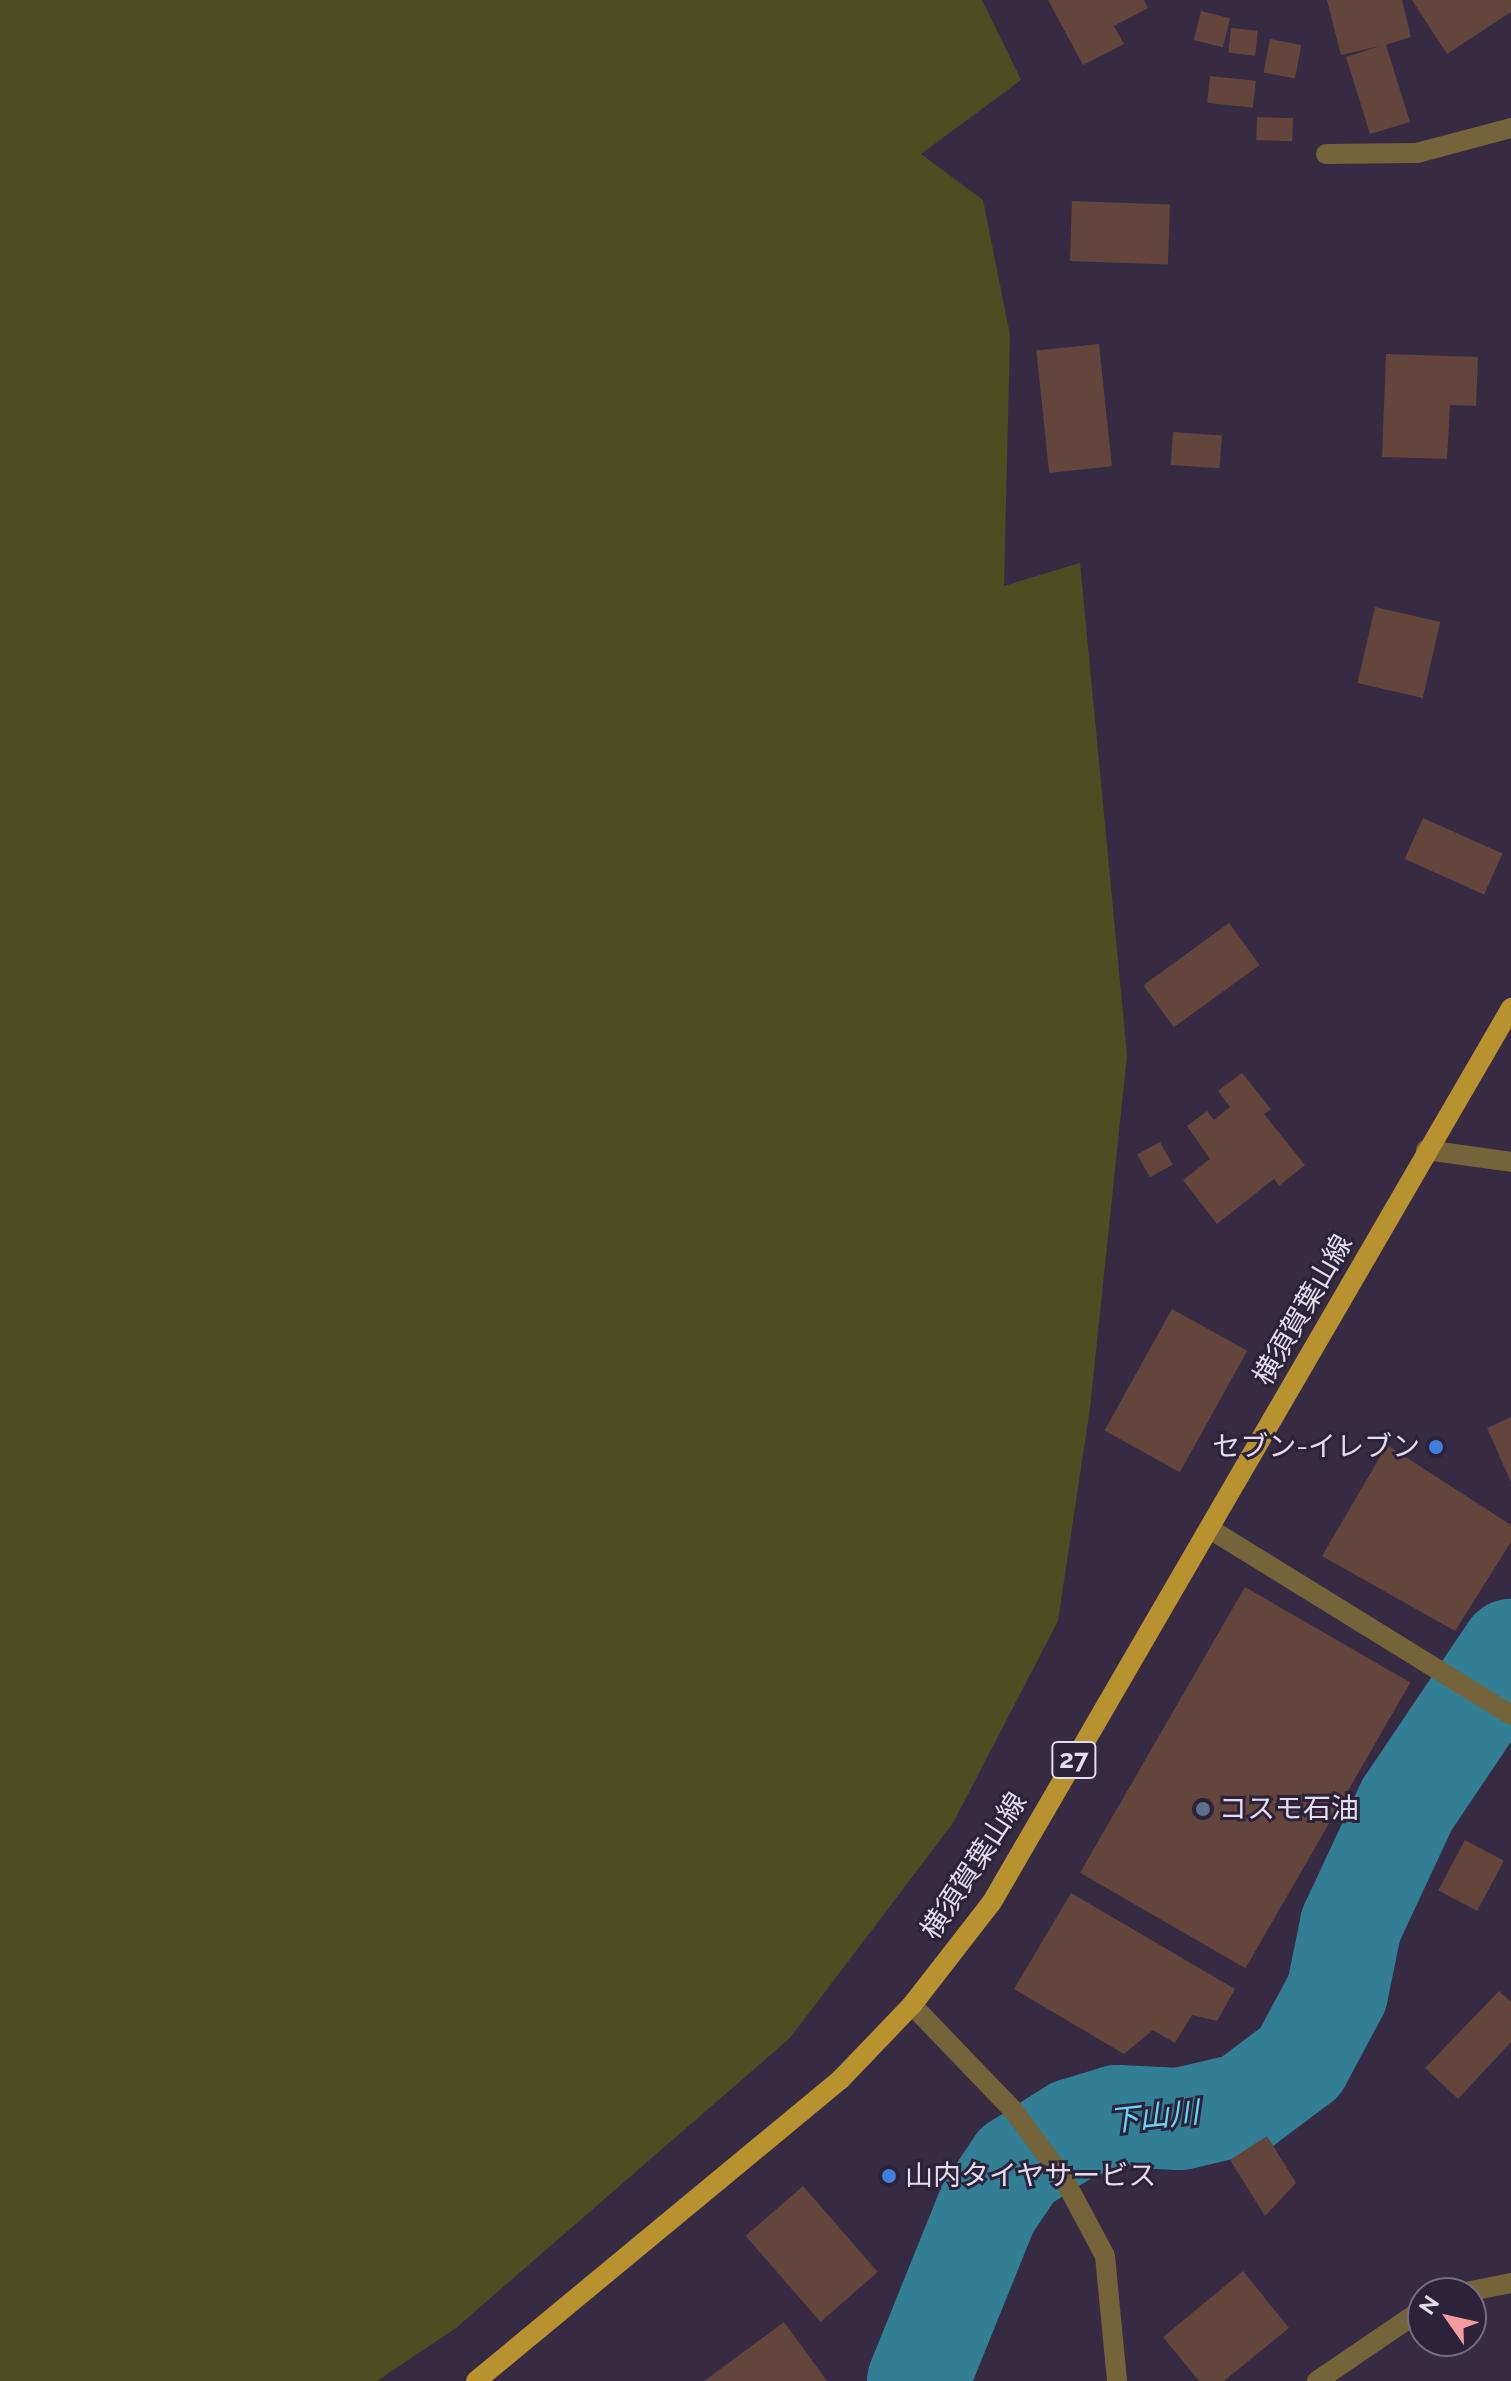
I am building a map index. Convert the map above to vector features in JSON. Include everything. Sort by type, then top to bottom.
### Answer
[{"type":"main road","name":"横須賀葉山線","points":[[476,2381],[840,2080],[912,2005],[992,1902],[1511,1008]]},
{"type":"street","points":[[1326,154],[1417,153],[1511,128]]},
{"type":"street","points":[[1426,1150],[1511,1162]]},
{"type":"street","points":[[1210,1529],[1511,1715]]},
{"type":"street","points":[[912,2005],[1013,2110],[1064,2179],[1105,2256],[1117,2381]]},
{"type":"street","points":[[1487,2288],[1511,2283]]},
{"type":"street","points":[[1317,2381],[1407,2320]]},
{"type":"green space","points":[[0,0],[982,0],[1021,80],[921,154],[983,200],[1010,335],[1004,586],[1080,563],[1127,1055],[1090,1408],[1058,1621],[953,1823],[790,2038],[456,2328],[377,2381],[0,2381]]},
{"type":"building","points":[[1048,0],[1144,0],[1148,8],[1114,26],[1124,44],[1083,65]]},
{"type":"building","points":[[1327,0],[1402,0],[1411,37],[1386,45],[1410,122],[1370,134],[1346,57],[1380,46],[1341,55]]},
{"type":"building","points":[[1412,0],[1511,0],[1511,12],[1447,54]]},
{"type":"building","points":[[1201,11],[1230,18],[1223,47],[1194,40]]},
{"type":"building","points":[[1231,28],[1258,31],[1255,56],[1228,53]]},
{"type":"building","points":[[1270,39],[1301,45],[1295,78],[1264,72]]},
{"type":"building","points":[[1210,76],[1256,81],[1253,108],[1207,103]]},
{"type":"building","points":[[1257,117],[1293,118],[1292,141],[1256,140]]},
{"type":"building","points":[[1072,201],[1170,204],[1168,264],[1070,261]]},
{"type":"building","points":[[1099,344],[1112,466],[1049,473],[1036,351]]},
{"type":"building","points":[[1386,354],[1478,357],[1476,406],[1450,405],[1447,459],[1382,457]]},
{"type":"building","points":[[1173,432],[1222,435],[1220,468],[1171,465]]},
{"type":"building","points":[[1375,607],[1440,622],[1423,698],[1357,683]]},
{"type":"building","points":[[1423,818],[1502,853],[1484,894],[1405,859]]},
{"type":"building","points":[[1229,923],[1260,965],[1174,1027],[1143,985]]},
{"type":"building","points":[[1242,1073],[1271,1109],[1264,1114],[1305,1165],[1279,1186],[1274,1179],[1217,1224],[1183,1180],[1210,1159],[1187,1126],[1207,1111],[1214,1120],[1230,1107],[1218,1091]]},
{"type":"building","points":[[1160,1142],[1173,1165],[1150,1177],[1137,1155]]},
{"type":"building","points":[[1172,1309],[1247,1351],[1180,1472],[1105,1431]]},
{"type":"building","points":[[1511,1417],[1511,1482],[1487,1428]]},
{"type":"building","points":[[1387,1445],[1511,1525],[1511,1542],[1455,1631],[1322,1556]]},
{"type":"building","points":[[1245,1587],[1410,1682],[1245,1968],[1080,1873]]},
{"type":"building","points":[[1465,1840],[1504,1861],[1477,1911],[1438,1890]]},
{"type":"building","points":[[1071,1893],[1235,1989],[1217,2021],[1192,2015],[1175,2043],[1153,2030],[1124,2054],[1014,1989]]},
{"type":"building","points":[[1499,1991],[1511,2002],[1511,2042],[1458,2099],[1425,2068]]},
{"type":"building","points":[[1267,2136],[1296,2183],[1265,2216],[1230,2160]]},
{"type":"building","points":[[803,2186],[878,2272],[820,2322],[746,2236]]},
{"type":"building","points":[[1243,2271],[1289,2328],[1224,2381],[1199,2381],[1163,2337]]},
{"type":"building","points":[[784,2322],[827,2381],[704,2381]]},
{"type":"waterway","name":"下山川","points":[[918,2381],[988,2208],[1017,2165],[1074,2129],[1117,2116],[1180,2119],[1244,2104],[1300,2062],[1337,1993],[1351,1925],[1407,1805],[1511,1650]]},
{"type":"place","name":"セブン-イレブン","points":[[1436,1447]]},
{"type":"place","name":"コスモ石油","points":[[1203,1809]]},
{"type":"place","name":"山内タイヤサービス","points":[[889,2176]]}]
